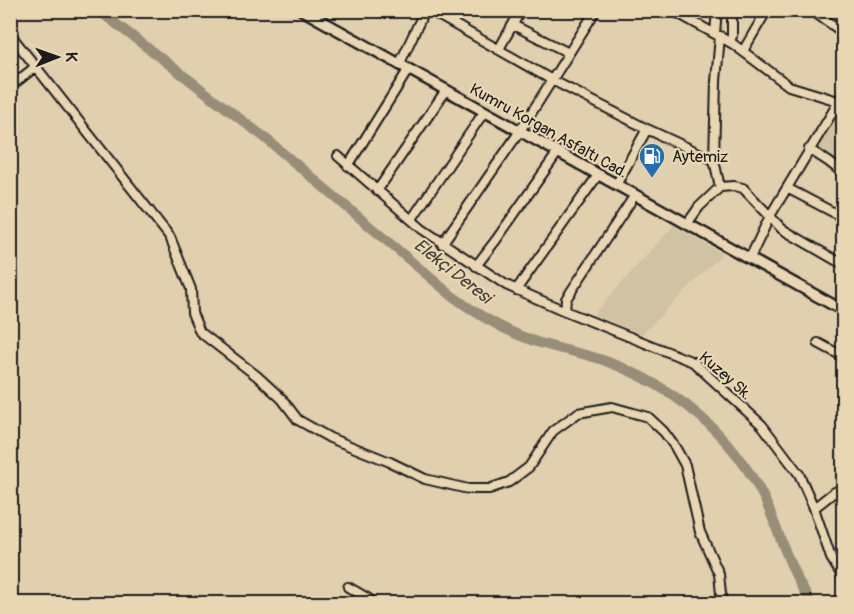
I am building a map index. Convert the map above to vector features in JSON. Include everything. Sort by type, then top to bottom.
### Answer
[{"type":"main road","name":"Kumru Korgan Asfaltı Cad.","points":[[302,10],[843,311]]},
{"type":"street","points":[[348,166],[403,67],[427,10],[552,80],[647,129],[714,160]]},
{"type":"street","points":[[499,49],[521,10]]},
{"type":"street","points":[[442,244],[520,131],[596,10]]},
{"type":"street","points":[[672,10],[718,34],[789,86],[841,103]]},
{"type":"street","points":[[717,10],[714,160],[720,188]]},
{"type":"street","points":[[730,42],[732,10]]},
{"type":"street","points":[[743,51],[767,10]]},
{"type":"street","points":[[811,10],[842,32]]},
{"type":"street","points":[[842,32],[843,10]]},
{"type":"street","points":[[513,25],[570,53]]},
{"type":"street","points":[[10,34],[170,237],[191,289],[192,313],[200,332],[282,399],[298,420],[330,438],[390,462],[424,479],[468,489],[489,489],[508,482],[529,467],[554,431],[578,413],[612,407],[648,417],[664,432],[685,465],[700,532],[719,574],[722,603]]},
{"type":"street","points":[[10,87],[35,67]]},
{"type":"street","points":[[377,192],[446,90]]},
{"type":"street","points":[[750,258],[770,216],[809,150],[841,103],[843,93]]},
{"type":"street","points":[[412,219],[484,112]]},
{"type":"street","points":[[616,185],[647,129]]},
{"type":"street","points":[[809,150],[830,162],[843,174]]},
{"type":"street","points":[[476,266],[558,152]]},
{"type":"street","name":"Kuzey Sk.","points":[[338,156],[377,192],[442,244],[516,290],[693,362],[762,424],[799,474],[814,508],[831,558],[843,579]]},
{"type":"street","points":[[516,290],[598,175]]},
{"type":"street","points":[[687,224],[699,207],[720,188],[734,186],[743,188],[782,229],[843,265]]},
{"type":"street","points":[[787,188],[843,218]]},
{"type":"street","points":[[565,311],[566,299],[634,195]]},
{"type":"street","points":[[818,343],[843,357]]},
{"type":"street","points":[[814,508],[843,488]]},
{"type":"street","points":[[348,587],[372,603]]},
{"type":"shaded area","points":[[838,112],[843,115],[843,171],[815,147]]},
{"type":"shaded area","points":[[674,225],[722,254],[642,334],[593,315]]},
{"type":"waterway","name":"Elekçi Deresi","points":[[98,10],[264,137],[473,311],[521,336],[625,369],[673,395],[687,406],[727,443],[753,478],[768,507],[794,572],[812,604]]},
{"type":"place","name":"Aytemiz","points":[[652,179]]}]
